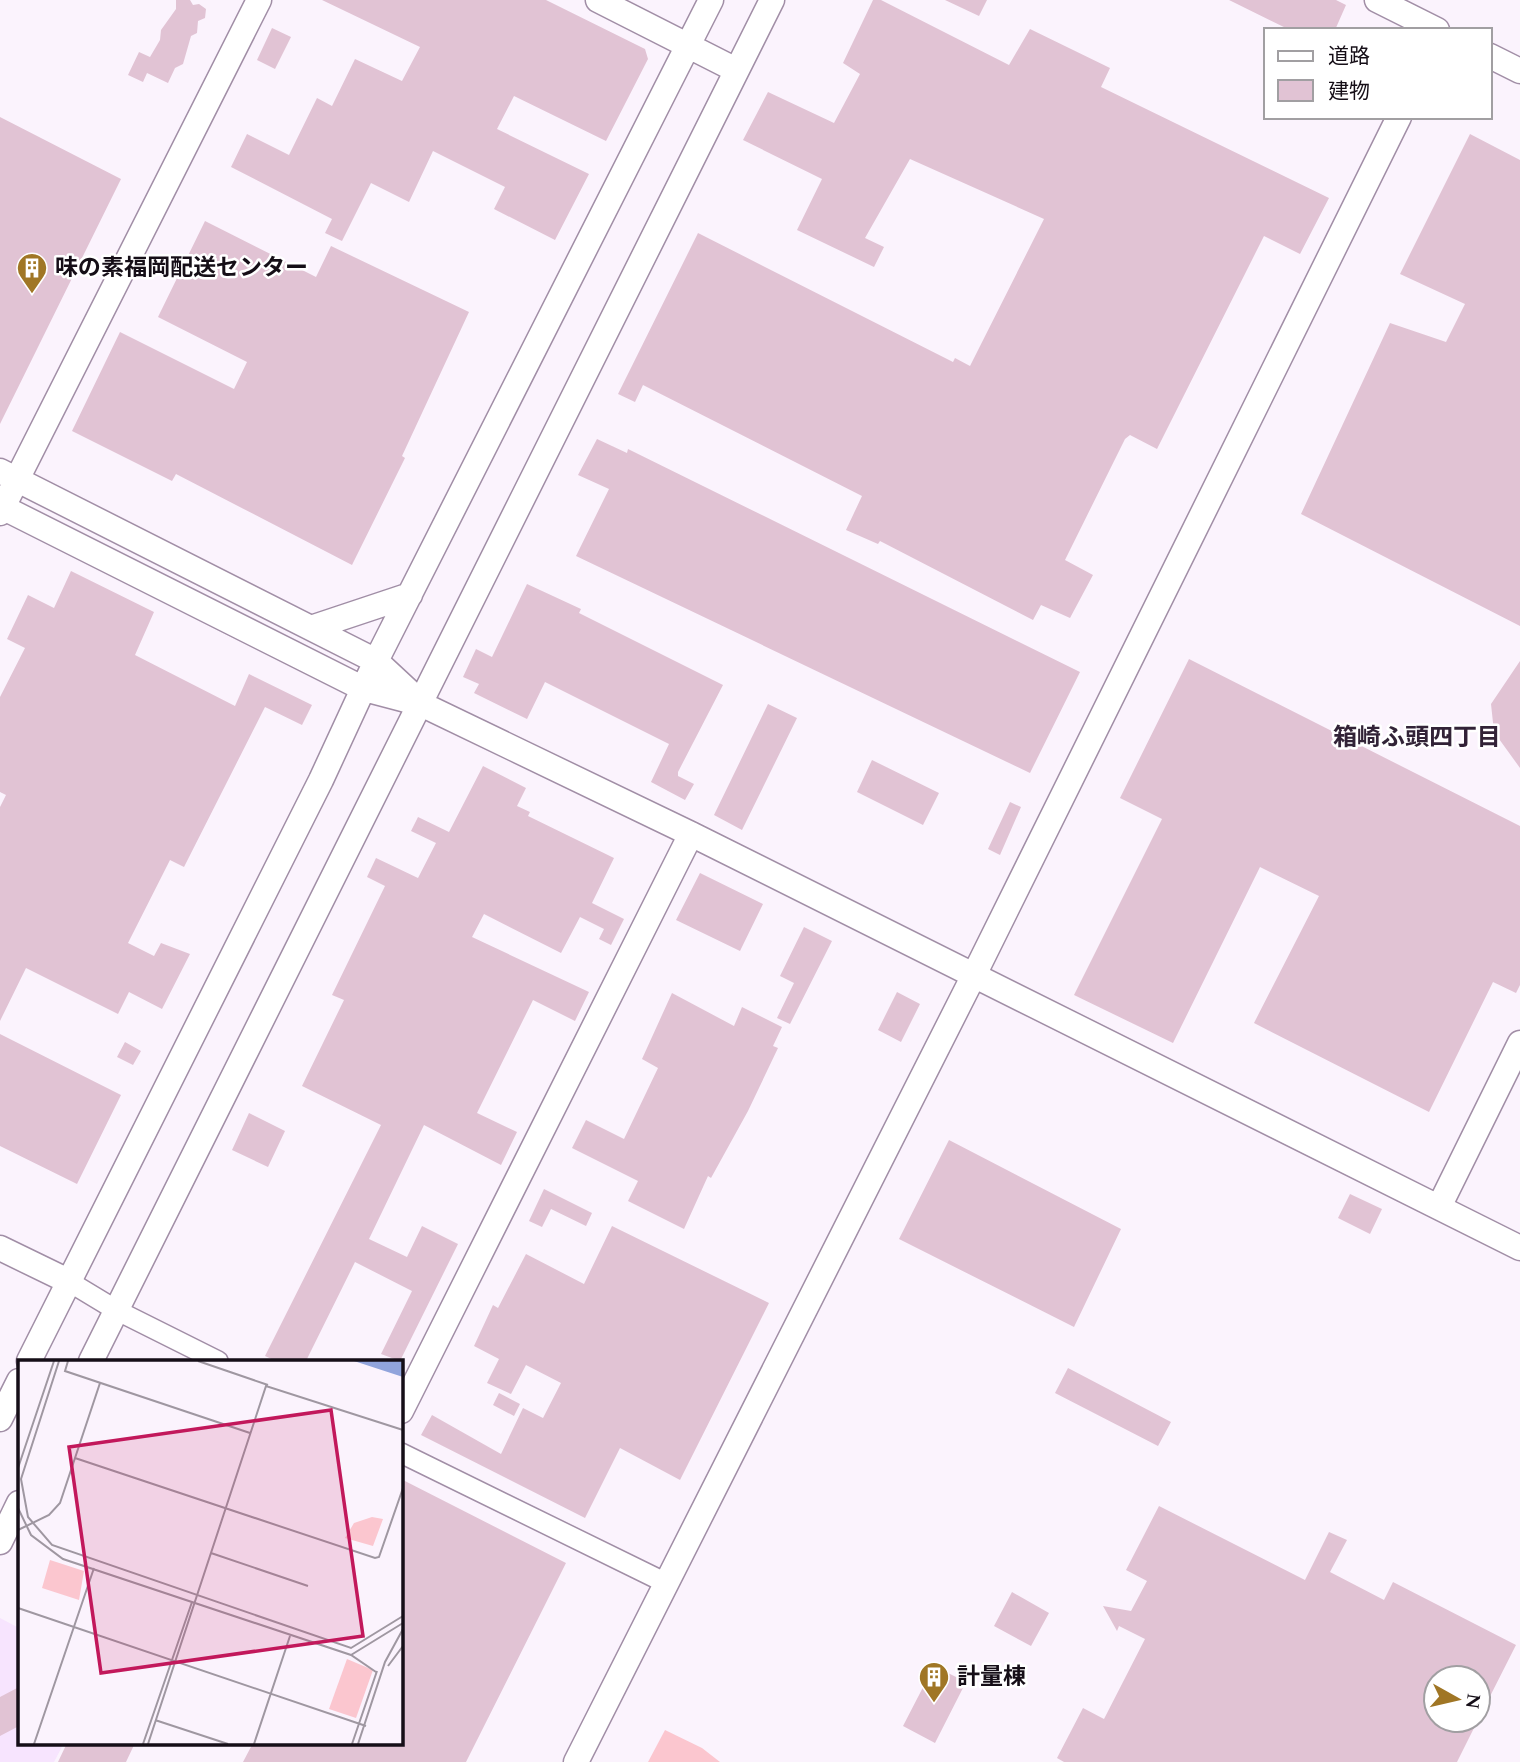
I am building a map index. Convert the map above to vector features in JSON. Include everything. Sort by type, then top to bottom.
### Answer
[{"type":"street","points":[[259,0],[8,475],[1,509],[364,689],[421,704],[691,834],[1520,1248]]},
{"type":"street","points":[[598,0],[737,70]]},
{"type":"street","points":[[29,1360],[376,661],[712,0]]},
{"type":"street","points":[[91,1360],[772,0]]},
{"type":"street","points":[[1377,0],[1433,28]]},
{"type":"street","points":[[1492,57],[1520,71]]},
{"type":"street","points":[[576,1762],[974,975],[1398,119]]},
{"type":"street","points":[[8,475],[376,661],[421,704]]},
{"type":"street","points":[[311,628],[410,595]]},
{"type":"street","points":[[402,1409],[691,834]]},
{"type":"street","points":[[1439,1207],[1520,1043]]},
{"type":"street","points":[[0,1248],[216,1360]]},
{"type":"street","points":[[0,1419],[18,1383]]},
{"type":"street","points":[[402,1453],[666,1583]]},
{"type":"street","points":[[0,1542],[18,1505]]},
{"type":"shaded area","points":[[0,1618],[18,1627],[18,1744],[63,1744],[54,1762],[0,1762]]},
{"type":"shaded area","points":[[665,1730],[702,1748],[720,1762],[648,1762]]},
{"type":"building","points":[[176,0],[190,0],[193,5],[199,4],[206,9],[205,18],[198,21],[197,33],[191,36],[183,64],[175,68],[168,83],[147,73],[143,82],[128,75],[139,52],[150,57],[160,40],[161,30],[176,9]]},
{"type":"building","points":[[322,0],[546,0],[645,49],[648,59],[606,141],[514,96],[497,129],[589,174],[555,240],[494,209],[505,187],[433,151],[409,202],[371,183],[342,241],[325,233],[332,219],[231,167],[247,134],[289,155],[317,98],[332,106],[355,59],[402,81],[420,47]]},
{"type":"building","points":[[873,0],[881,0],[1009,65],[1030,29],[1110,68],[1101,87],[1329,198],[1300,254],[1264,236],[1157,449],[1130,435],[1125,439],[1065,560],[1093,575],[1070,618],[1041,605],[1033,620],[880,541],[878,544],[846,530],[862,496],[643,385],[635,402],[618,394],[698,233],[953,362],[955,358],[970,366],[1044,219],[910,159],[865,238],[884,247],[874,267],[797,230],[822,179],[743,140],[768,92],[834,123],[860,74],[843,63]]},
{"type":"building","points":[[945,0],[987,0],[979,16]]},
{"type":"building","points":[[1229,0],[1336,0],[1346,5],[1336,28],[1286,28]]},
{"type":"building","points":[[272,28],[291,37],[275,69],[257,60]]},
{"type":"building","name":"味の素福岡配送センター","points":[[0,117],[121,179],[0,424]]},
{"type":"building","points":[[1470,134],[1520,160],[1520,626],[1301,514],[1390,323],[1446,342],[1465,304],[1400,274]]},
{"type":"building","points":[[205,221],[316,277],[331,246],[469,312],[402,456],[405,458],[352,565],[176,474],[172,481],[72,431],[120,332],[234,389],[247,362],[158,317]]},
{"type":"building","points":[[597,439],[627,453],[628,449],[1080,672],[1030,773],[576,556],[609,489],[578,475]]},
{"type":"building","points":[[71,571],[154,612],[135,655],[235,706],[249,674],[312,705],[302,725],[265,707],[184,867],[170,860],[128,943],[154,956],[161,943],[190,954],[162,1009],[129,992],[118,1014],[26,968],[0,1021],[0,807],[6,795],[0,792],[0,697],[25,648],[7,639],[28,595],[54,608]]},
{"type":"building","points":[[527,584],[581,609],[579,613],[723,685],[678,772],[678,776],[694,784],[685,800],[651,782],[669,744],[545,682],[527,719],[474,693],[479,684],[463,677],[476,649],[492,657]]},
{"type":"building","points":[[1189,659],[1520,826],[1520,985],[1516,993],[1493,982],[1429,1112],[1254,1023],[1319,896],[1260,867],[1173,1043],[1074,995],[1162,819],[1120,798]]},
{"type":"building","points":[[1520,661],[1520,768],[1494,732],[1491,704]]},
{"type":"building","points":[[768,704],[797,718],[742,830],[714,815]]},
{"type":"building","points":[[872,760],[939,793],[923,825],[857,792]]},
{"type":"building","points":[[483,766],[526,788],[517,806],[530,812],[528,816],[614,858],[592,903],[624,919],[611,945],[599,939],[604,929],[580,917],[561,953],[484,914],[472,937],[589,992],[575,1021],[533,1000],[477,1113],[517,1132],[501,1165],[424,1125],[369,1239],[407,1257],[422,1226],[458,1244],[400,1360],[381,1354],[412,1291],[355,1262],[306,1360],[274,1360],[265,1356],[381,1125],[302,1086],[344,1000],[332,995],[385,886],[367,877],[376,858],[418,878],[436,843],[411,831],[418,817],[449,832]]},
{"type":"building","points":[[1010,802],[1021,807],[1000,855],[988,849]]},
{"type":"building","points":[[700,873],[763,904],[740,951],[676,920]]},
{"type":"building","points":[[804,927],[832,941],[790,1024],[777,1018],[794,983],[780,976]]},
{"type":"building","points":[[897,992],[920,1004],[901,1042],[878,1030]]},
{"type":"building","points":[[672,993],[734,1026],[742,1007],[782,1027],[773,1046],[778,1048],[748,1111],[711,1178],[708,1176],[684,1229],[628,1201],[638,1181],[572,1148],[586,1120],[624,1139],[658,1068],[642,1059]]},
{"type":"building","points":[[0,1034],[121,1095],[77,1184],[0,1146]]},
{"type":"building","points":[[125,1042],[141,1051],[133,1065],[117,1057]]},
{"type":"building","points":[[249,1113],[285,1131],[268,1167],[232,1150]]},
{"type":"building","points":[[949,1140],[1121,1229],[1074,1327],[899,1239]]},
{"type":"building","points":[[544,1189],[592,1213],[586,1226],[551,1209],[542,1227],[529,1221]]},
{"type":"building","points":[[1350,1194],[1382,1209],[1370,1234],[1338,1218]]},
{"type":"building","points":[[612,1226],[769,1303],[680,1480],[620,1448],[585,1518],[421,1435],[432,1415],[501,1454],[523,1408],[543,1418],[561,1383],[526,1365],[511,1394],[487,1383],[499,1359],[474,1346],[493,1305],[498,1308],[526,1254],[584,1284]]},
{"type":"building","points":[[1068,1368],[1171,1422],[1158,1446],[1055,1393]]},
{"type":"building","points":[[499,1393],[520,1404],[514,1416],[493,1405]]},
{"type":"building","points":[[402,1480],[566,1563],[466,1762],[243,1762],[252,1744],[402,1744]]},
{"type":"building","points":[[1159,1506],[1305,1580],[1329,1532],[1347,1540],[1330,1572],[1384,1600],[1393,1582],[1516,1645],[1492,1693],[1492,1664],[1422,1664],[1422,1734],[1471,1734],[1457,1762],[1064,1762],[1057,1758],[1083,1708],[1104,1719],[1145,1639],[1119,1626],[1117,1631],[1103,1606],[1131,1611],[1147,1581],[1126,1570]]},
{"type":"building","points":[[1012,1592],[1049,1613],[1031,1646],[994,1626]]},
{"type":"building","name":"計量棟","points":[[934,1666],[966,1682],[935,1743],[903,1726]]},
{"type":"building","points":[[18,1688],[18,1727],[0,1736],[0,1697]]},
{"type":"building","points":[[67,1744],[135,1744],[126,1762],[58,1762]]},
{"type":"place","name":"味の素福岡配送センター","points":[[32,295]]},
{"type":"place","name":"計量棟","points":[[934,1704]]},
{"type":"district","name":"箱崎ふ頭四丁目","points":[[1417,738]]}]
